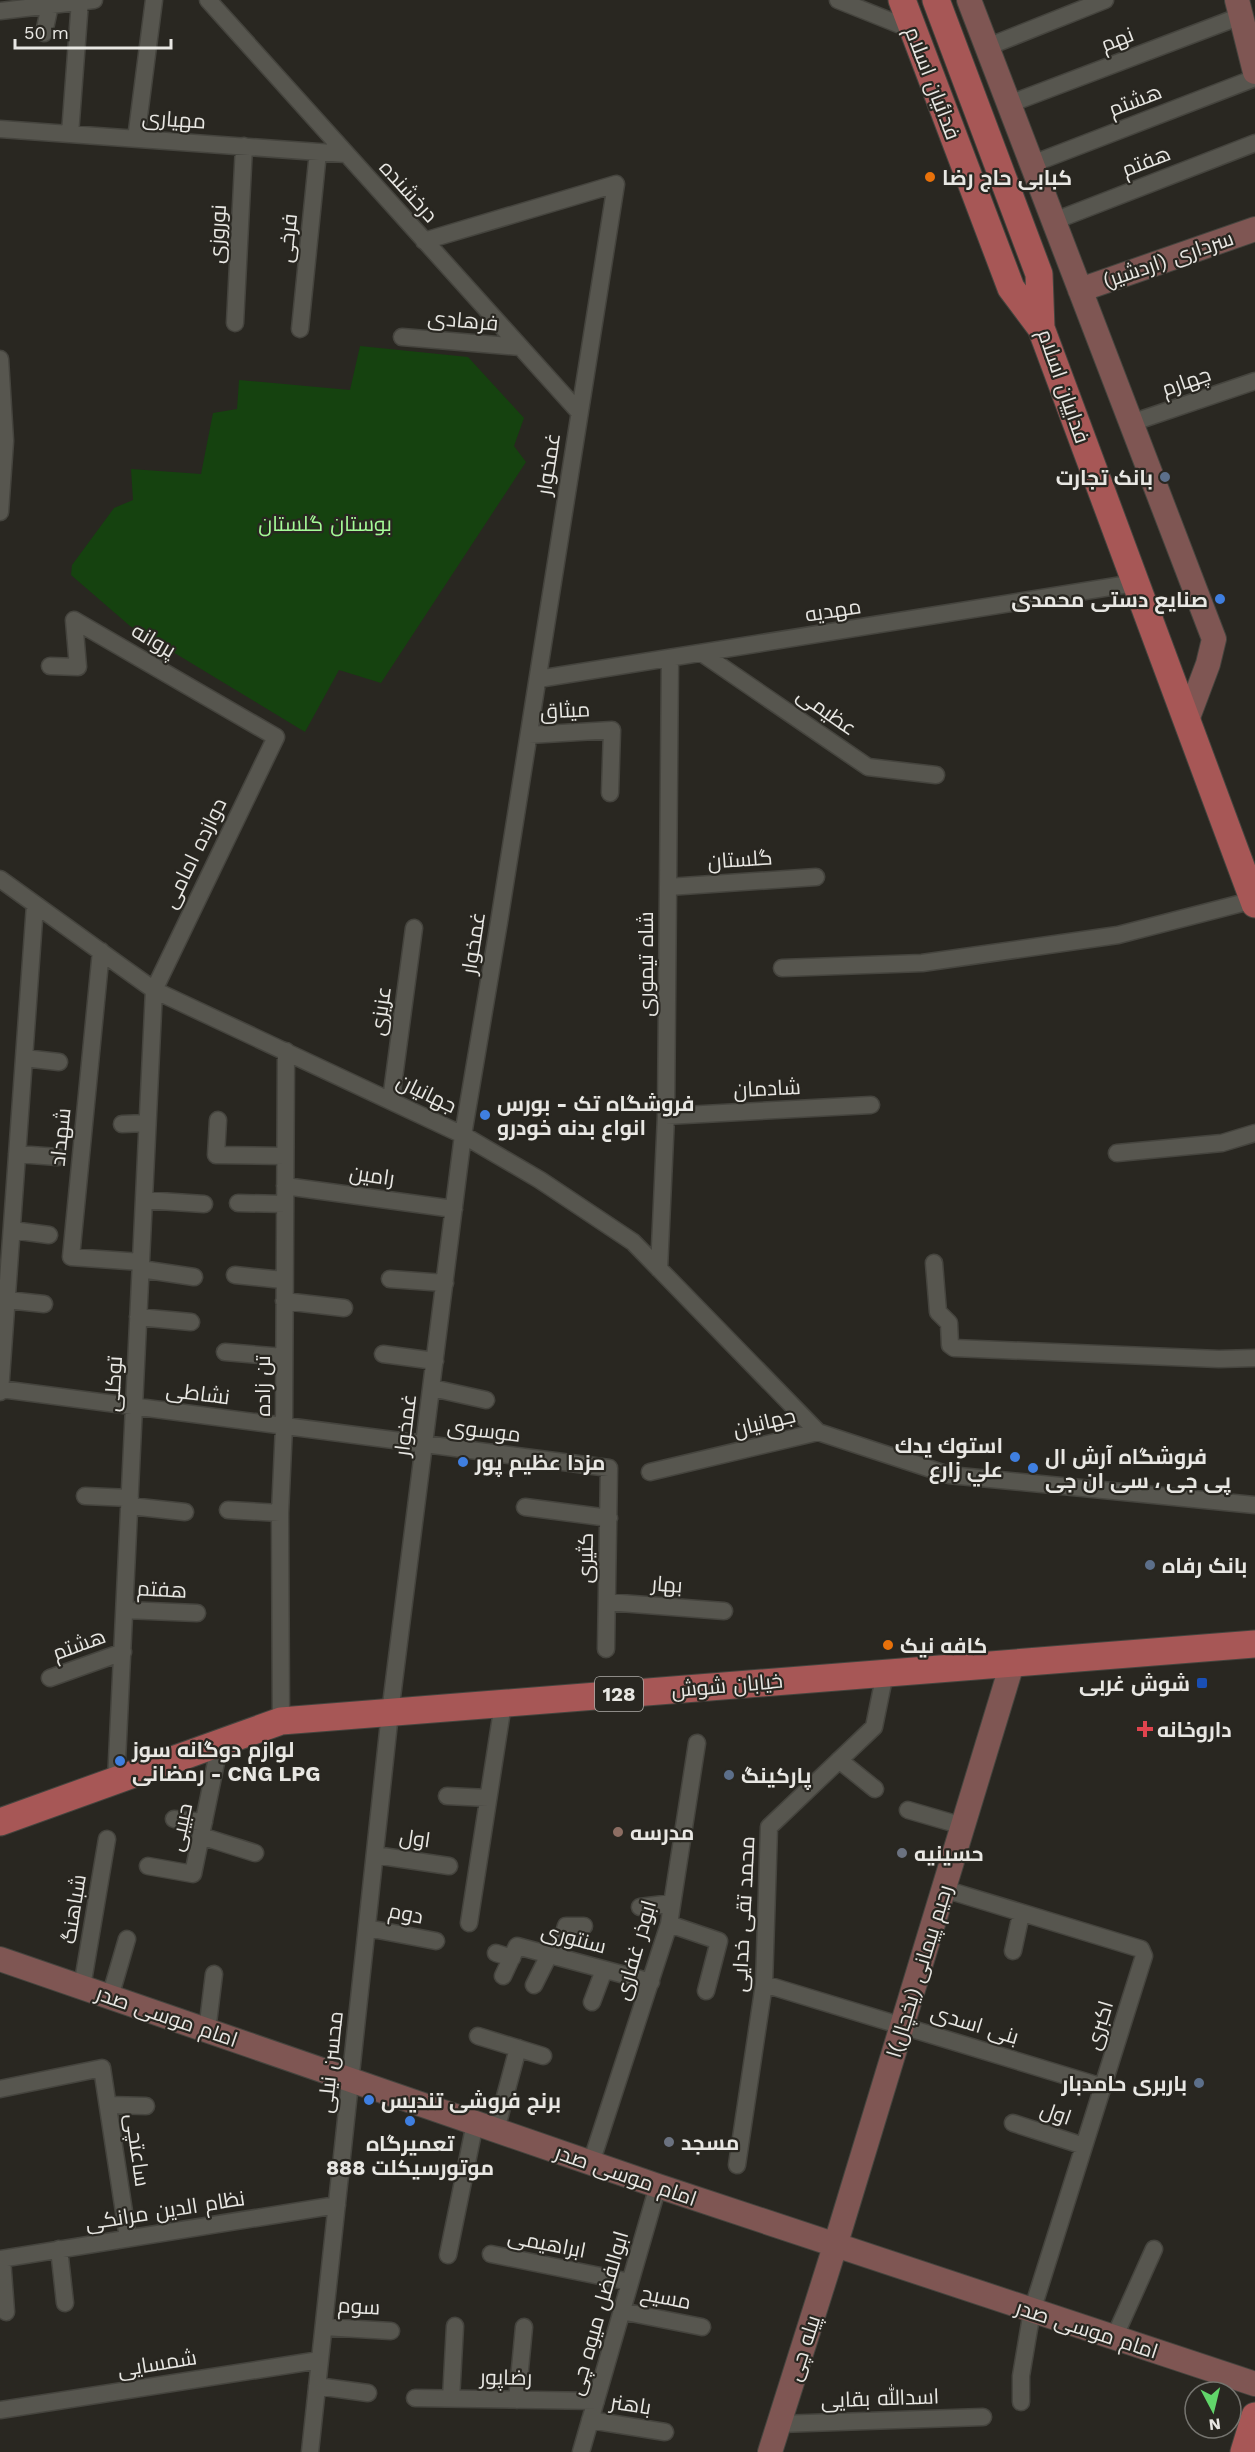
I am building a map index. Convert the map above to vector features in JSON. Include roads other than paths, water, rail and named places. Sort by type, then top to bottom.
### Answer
[{"type":"main road","name":"فدائیان اسلام","points":[[902,0],[1011,288],[1041,328]]},
{"type":"main road","name":"فداییان اسلام","points":[[936,0],[1039,274],[1041,328],[1254,902]]},
{"type":"main road","name":"خیابان شوش","points":[[0,1822],[280,1721],[1255,1644]]},
{"type":"main road","points":[[1244,2452],[1255,2416]]},
{"type":"street","points":[[136,139],[154,0]]},
{"type":"street","name":"درخشنده","points":[[208,0],[579,412]]},
{"type":"street","points":[[838,0],[913,30]]},
{"type":"street","points":[[969,0],[1214,639],[1208,664],[1186,720]]},
{"type":"street","points":[[987,46],[1105,0]]},
{"type":"street","points":[[0,11],[87,1],[70,134]]},
{"type":"street","points":[[44,33],[50,5]]},
{"type":"street","points":[[1239,8],[1255,72]]},
{"type":"street","name":"نهم","points":[[1009,104],[1239,8]]},
{"type":"street","name":"هشتم","points":[[1032,164],[1255,78]]},
{"type":"street","name":"مهیاری","points":[[0,129],[345,154]]},
{"type":"street","name":"هفتم","points":[[1054,221],[1255,143]]},
{"type":"street","name":"نوروزی","points":[[235,323],[244,146]]},
{"type":"street","name":"فرخی","points":[[300,329],[318,152]]},
{"type":"street","name":"غمخوار","points":[[390,1713],[463,1135],[616,184],[424,241]]},
{"type":"street","name":"سرداری (اردشیر)","points":[[1080,290],[1255,229]]},
{"type":"street","name":"فرهادی","points":[[402,337],[520,347]]},
{"type":"street","points":[[0,359],[5,441],[0,512]]},
{"type":"street","name":"چهارم","points":[[1131,423],[1255,381]]},
{"type":"street","name":"مهدیه","points":[[538,679],[1135,583]]},
{"type":"street","name":"پروانه","points":[[50,666],[78,667],[74,620],[276,736]]},
{"type":"street","name":"عظیمی","points":[[703,654],[868,767],[936,775]]},
{"type":"street","name":"شاه تیموری","points":[[659,1269],[666,1116],[670,659]]},
{"type":"street","name":"میثاق","points":[[529,735],[612,730],[610,793]]},
{"type":"street","name":"دوازده امامی","points":[[154,990],[276,736]]},
{"type":"street","name":"گلستان","points":[[668,887],[816,877]]},
{"type":"street","name":"جهانیان","points":[[0,879],[154,990],[463,1135],[540,1180],[633,1242],[818,1432],[949,1475],[1255,1505]]},
{"type":"street","points":[[782,968],[922,963],[1118,935],[1254,902]]},
{"type":"street","points":[[0,1390],[35,905]]},
{"type":"street","name":"عزیزی","points":[[391,1100],[414,928]]},
{"type":"street","name":"شهداد","points":[[101,951],[70,1257],[141,1265]]},
{"type":"street","name":"توکلی","points":[[117,1780],[154,990]]},
{"type":"street","name":"تن زاده","points":[[280,1721],[280,1513],[284,1426],[286,1051]]},
{"type":"street","points":[[24,1058],[58,1062]]},
{"type":"street","name":"شادمان","points":[[666,1116],[871,1105]]},
{"type":"street","points":[[218,1120],[216,1155],[284,1156]]},
{"type":"street","points":[[122,1124],[147,1123]]},
{"type":"street","points":[[1117,1153],[1222,1143],[1255,1133]]},
{"type":"street","points":[[17,1154],[58,1157]]},
{"type":"street","name":"رامین","points":[[285,1186],[454,1209]]},
{"type":"street","points":[[144,1200],[204,1204]]},
{"type":"street","points":[[237,1203],[285,1204]]},
{"type":"street","points":[[12,1230],[49,1235]]},
{"type":"street","points":[[934,1263],[938,1312],[949,1323],[950,1345],[954,1348],[1219,1359],[1255,1358]]},
{"type":"street","points":[[141,1265],[194,1277]]},
{"type":"street","points":[[236,1275],[283,1280]]},
{"type":"street","points":[[390,1279],[445,1283]]},
{"type":"street","points":[[7,1300],[44,1304]]},
{"type":"street","points":[[284,1301],[344,1308]]},
{"type":"street","points":[[138,1317],[191,1322]]},
{"type":"street","points":[[225,1352],[284,1357]]},
{"type":"street","points":[[383,1354],[435,1360]]},
{"type":"street","points":[[432,1388],[486,1400]]},
{"type":"street","name":"نشاطی","points":[[0,1390],[425,1445]]},
{"type":"street","name":"جهانیان","points":[[650,1472],[818,1432]]},
{"type":"street","name":"موسوی","points":[[425,1445],[609,1468]]},
{"type":"street","name":"کثیری","points":[[606,1649],[609,1468]]},
{"type":"street","points":[[85,1496],[185,1512]]},
{"type":"street","points":[[525,1507],[609,1518]]},
{"type":"street","points":[[228,1510],[280,1513]]},
{"type":"street","name":"بهار","points":[[607,1602],[724,1611]]},
{"type":"street","name":"هفتم","points":[[125,1610],[197,1613]]},
{"type":"street","name":"هشتم","points":[[50,1678],[123,1652]]},
{"type":"street","name":"رحیم پیمانی (یخچال)ا","points":[[836,2243],[1012,1664]]},
{"type":"street","name":"محمد تقی خدایی","points":[[737,2164],[764,1984],[769,1827],[874,1727],[885,1672]]},
{"type":"street","points":[[469,1923],[504,1704]]},
{"type":"street","name":"محسن نیلی","points":[[310,2452],[390,1713]]},
{"type":"street","name":"حبیبی","points":[[148,1866],[193,1874],[219,1743]]},
{"type":"street","name":"ابوذر غفاری","points":[[591,2163],[669,1924],[697,1743]]},
{"type":"street","points":[[839,1760],[875,1789]]},
{"type":"street","points":[[447,1796],[489,1798]]},
{"type":"street","points":[[908,1810],[963,1826]]},
{"type":"street","points":[[174,1819],[255,1853]]},
{"type":"street","name":"شباهنگ","points":[[82,1987],[107,1839]]},
{"type":"street","name":"اول","points":[[375,1855],[449,1866]]},
{"type":"street","name":"اکبری","points":[[944,1889],[1141,1949],[1144,1956],[1032,2311],[1020,2376],[1021,2402]]},
{"type":"street","points":[[640,1907],[672,1903]]},
{"type":"street","points":[[1013,1951],[1022,1914]]},
{"type":"street","points":[[669,1924],[719,1941],[706,1991]]},
{"type":"street","points":[[534,1985],[553,1956],[566,1926],[584,1926]]},
{"type":"street","name":"دوم","points":[[367,1928],[436,1941]]},
{"type":"street","points":[[110,1997],[127,1939]]},
{"type":"street","name":"سنتوری","points":[[503,1976],[504,1956],[517,1946],[651,1982]]},
{"type":"street","name":"امام موسی صدر","points":[[0,1959],[658,2186],[836,2243],[1032,2311],[1255,2384]]},
{"type":"street","points":[[592,2002],[604,1970]]},
{"type":"street","points":[[207,2031],[214,1974]]},
{"type":"street","name":"بنی اسدی","points":[[764,1984],[1103,2087]]},
{"type":"street","points":[[478,2036],[543,2056]]},
{"type":"street","points":[[448,2255],[485,2127],[518,2048]]},
{"type":"street","name":"ساعتچی","points":[[0,2089],[102,2067],[110,2105],[128,2238]]},
{"type":"street","points":[[110,2105],[146,2106]]},
{"type":"street","name":"اول","points":[[1013,2123],[1084,2146]]},
{"type":"street","name":"ابوالفضل میوه چی","points":[[581,2452],[658,2186]]},
{"type":"street","name":"نظام الدین مرانکی","points":[[1,2259],[337,2205]]},
{"type":"street","name":"پیله چی","points":[[770,2452],[836,2243]]},
{"type":"street","points":[[59,2249],[65,2303]]},
{"type":"street","points":[[1114,2338],[1154,2249]]},
{"type":"street","name":"ابراهیمی","points":[[491,2254],[630,2282]]},
{"type":"street","points":[[1,2259],[6,2312]]},
{"type":"street","name":"مسیح","points":[[621,2311],[702,2327]]},
{"type":"street","points":[[451,2399],[455,2326]]},
{"type":"street","name":"سوم","points":[[324,2327],[391,2331]]},
{"type":"street","points":[[517,2400],[524,2327]]},
{"type":"street","name":"شمسایی","points":[[0,2410],[320,2360]]},
{"type":"street","points":[[317,2386],[368,2393]]},
{"type":"street","name":"رضاپور","points":[[415,2398],[596,2401]]},
{"type":"street","name":"اسدالله بقایی","points":[[778,2424],[983,2417]]},
{"type":"street","name":"باهنر","points":[[590,2420],[665,2432]]},
{"type":"place","name":"کبابی حاج رضا","points":[[930,177]]},
{"type":"place","name":"بانک تجارت","points":[[1165,477]]},
{"type":"place","name":"صنایع دستی محمدی","points":[[1220,599]]},
{"type":"place","name":"فروشگاه تک - بورس انواع بدنه خودرو","points":[[485,1115]]},
{"type":"place","name":"استوك يدك علي زارع","points":[[1015,1457]]},
{"type":"place","name":"مزدا عظیم پور","points":[[463,1462]]},
{"type":"place","name":"فروشگاه آرش ال پی جی ، سی ان جی","points":[[1033,1468]]},
{"type":"place","name":"بانک رفاه","points":[[1150,1565]]},
{"type":"place","name":"کافه نیک","points":[[888,1645]]},
{"type":"place","name":"شوش غربی","points":[[1202,1683]]},
{"type":"place","name":"داروخانه","points":[[1145,1729]]},
{"type":"place","name":"لوازم دوگانه سوز رمضانی - CNG LPG","points":[[120,1761]]},
{"type":"place","name":"پارکینگ","points":[[729,1775]]},
{"type":"place","name":"مدرسه","points":[[618,1832]]},
{"type":"place","name":"حسینیه","points":[[902,1853]]},
{"type":"place","name":"باربری حامدبار","points":[[1199,2083]]},
{"type":"place","name":"برنج فروشی تندیس","points":[[369,2100]]},
{"type":"place","name":"تعمیرگاه موتورسیکلت 888","points":[[410,2121]]},
{"type":"place","name":"مسجد","points":[[669,2142]]},
{"type":"park label","name":"بوستان گلستان","points":[[325,523]]}]
